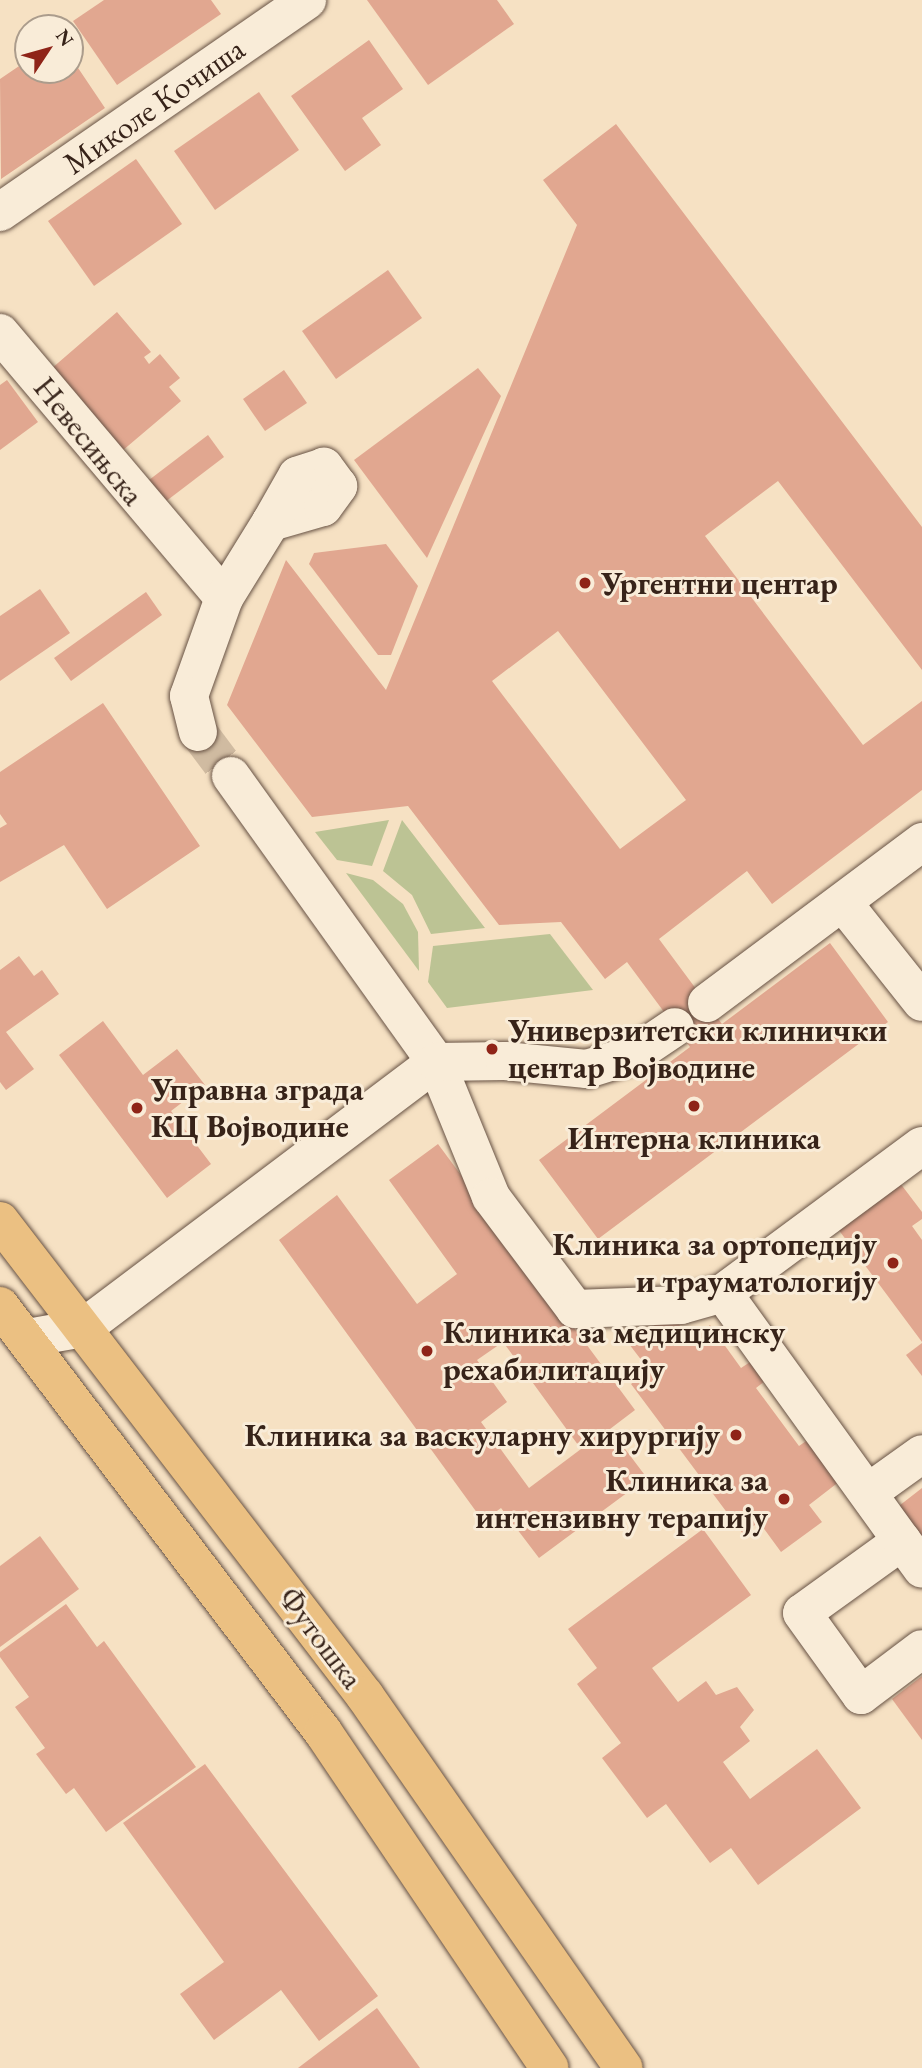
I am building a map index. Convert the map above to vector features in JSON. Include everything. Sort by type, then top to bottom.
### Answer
[{"type":"main road","name":"Футошка","points":[[0,1222],[365,1696],[624,2068]]},
{"type":"main road","name":"Футошка","points":[[0,1306],[27,1338],[323,1732],[550,2068]]},
{"type":"street","name":"Миколе Кочиша","points":[[0,212],[265,13],[307,0]]},
{"type":"street","name":"Невесињска","points":[[0,333],[150,516],[225,598]]},
{"type":"street","points":[[198,732],[189,696],[225,598],[271,522]]},
{"type":"street","points":[[231,776],[436,1062],[491,1197],[575,1309],[681,1305],[723,1293],[922,1146]]},
{"type":"street","points":[[707,1003],[844,904],[922,842]]},
{"type":"street","points":[[844,904],[922,1002]]},
{"type":"street","points":[[27,1338],[83,1328],[436,1062],[505,1061],[587,1069],[635,1054],[675,1027]]},
{"type":"street","points":[[723,1293],[912,1555],[802,1613],[861,1695],[922,1649]]},
{"type":"street","points":[[869,1492],[922,1454]]},
{"type":"green space","points":[[389,820],[372,866],[337,860],[315,832]]},
{"type":"green space","points":[[402,820],[485,928],[431,934],[412,895],[383,871]]},
{"type":"green space","points":[[346,873],[373,880],[403,904],[418,932],[419,971]]},
{"type":"green space","points":[[550,934],[593,990],[447,1008],[428,982],[433,946]]},
{"type":"building","points":[[104,0],[211,0],[221,14],[117,85],[84,37],[83,14]]},
{"type":"building","points":[[367,0],[497,0],[514,24],[428,85]]},
{"type":"building","points":[[369,40],[403,89],[362,118],[381,145],[345,171],[291,96]]},
{"type":"building","points":[[14,70],[14,84],[84,84],[84,77],[105,108],[1,179],[0,79]]},
{"type":"building","points":[[259,92],[299,150],[215,210],[174,151]]},
{"type":"building","name":"Ургентни центар","points":[[616,124],[922,527],[922,670],[778,481],[705,536],[863,745],[922,701],[922,790],[772,904],[747,871],[659,939],[722,1024],[830,943],[888,1022],[598,1239],[539,1160],[690,1047],[627,962],[605,979],[561,922],[499,925],[408,806],[312,817],[227,705],[286,560],[386,690],[577,225],[543,180]],"holes":[[[558,631],[686,800],[620,849],[492,681]]]},
{"type":"building","points":[[136,159],[182,224],[94,286],[48,221]]},
{"type":"building","points":[[388,270],[422,318],[336,379],[302,331]]},
{"type":"building","points":[[117,312],[151,352],[144,357],[149,364],[160,354],[180,378],[169,387],[181,401],[122,451],[51,369]]},
{"type":"building","points":[[478,368],[501,396],[427,558],[354,460]]},
{"type":"building","points":[[284,370],[307,403],[265,431],[243,399]]},
{"type":"building","points":[[7,380],[38,422],[0,450],[0,385]]},
{"type":"building","points":[[208,435],[224,457],[165,502],[149,480]]},
{"type":"building","points":[[386,544],[418,586],[391,655],[378,655],[309,564],[314,553]]},
{"type":"building","points":[[40,589],[70,633],[0,681],[0,616]]},
{"type":"building","points":[[146,592],[162,615],[71,681],[54,658]]},
{"type":"building","points":[[103,703],[200,846],[107,909],[64,845],[0,882],[0,828],[7,824],[0,814],[0,772]]},
{"type":"building","points":[[19,956],[34,976],[42,970],[59,994],[6,1032],[34,1069],[6,1090],[0,1082],[0,970]]},
{"type":"building","name":"Управна зграда КЦ Војводине","points":[[103,1021],[143,1075],[177,1049],[205,1085],[171,1111],[211,1164],[167,1198],[59,1055]]},
{"type":"building","name":"Клиника за медицинску рехабилитацију","points":[[438,1144],[635,1410],[610,1429],[647,1478],[539,1558],[501,1508],[483,1521],[279,1240],[337,1195],[417,1304],[457,1274],[389,1180]],"holes":[[[503,1342],[581,1449],[529,1488],[481,1422],[507,1402],[477,1360]]]},
{"type":"building","name":"Клиника за ортопедију и трауматологију","points":[[900,1183],[922,1212],[922,1219],[912,1226],[922,1240],[922,1342],[838,1229]]},
{"type":"building","points":[[671,1313],[690,1340],[710,1325],[741,1368],[756,1358],[770,1377],[756,1388],[799,1446],[809,1439],[840,1481],[809,1505],[822,1522],[781,1552],[759,1522],[743,1534],[631,1384],[649,1370],[629,1344]]},
{"type":"building","name":"Клиника за ортопедију и трауматологију","points":[[922,1343],[922,1376],[906,1355]]},
{"type":"building","points":[[922,1488],[922,1546],[895,1509]]},
{"type":"building","points":[[703,1529],[751,1595],[652,1668],[678,1702],[706,1681],[716,1695],[737,1687],[754,1710],[740,1727],[750,1741],[723,1762],[750,1799],[817,1749],[861,1808],[758,1885],[731,1848],[710,1863],[666,1804],[647,1818],[602,1758],[621,1743],[577,1684],[597,1668],[568,1629]]},
{"type":"building","points":[[40,1536],[79,1589],[0,1647],[0,1566]]},
{"type":"building","points":[[66,1604],[97,1647],[104,1641],[196,1767],[106,1832],[74,1788],[66,1794],[36,1754],[45,1748],[15,1707],[29,1697],[0,1657],[0,1652]]},
{"type":"building","points":[[922,1676],[922,1740],[892,1699]]},
{"type":"building","points":[[205,1764],[378,1996],[319,2041],[281,1990],[214,2040],[180,1994],[224,1962],[123,1823]]},
{"type":"building","points":[[377,2008],[420,2068],[298,2068]]},
{"type":"tunnel","points":[[198,732],[231,776]]},
{"type":"place","name":"Ургентни центар","points":[[585,583]]},
{"type":"place","name":"Универзитетски клинички центар Војводине","points":[[492,1049]]},
{"type":"place","name":"Интерна клиника","points":[[694,1106]]},
{"type":"place","name":"Управна зграда КЦ Војводине","points":[[137,1108]]},
{"type":"place","name":"Клиника за ортопедију и трауматологију","points":[[893,1263]]},
{"type":"place","name":"Клиника за медицинску рехабилитацију","points":[[427,1351]]},
{"type":"place","name":"Клиника за васкуларну хирургију","points":[[736,1435]]},
{"type":"place","name":"Клиника за интензивну терапију","points":[[784,1499]]}]
